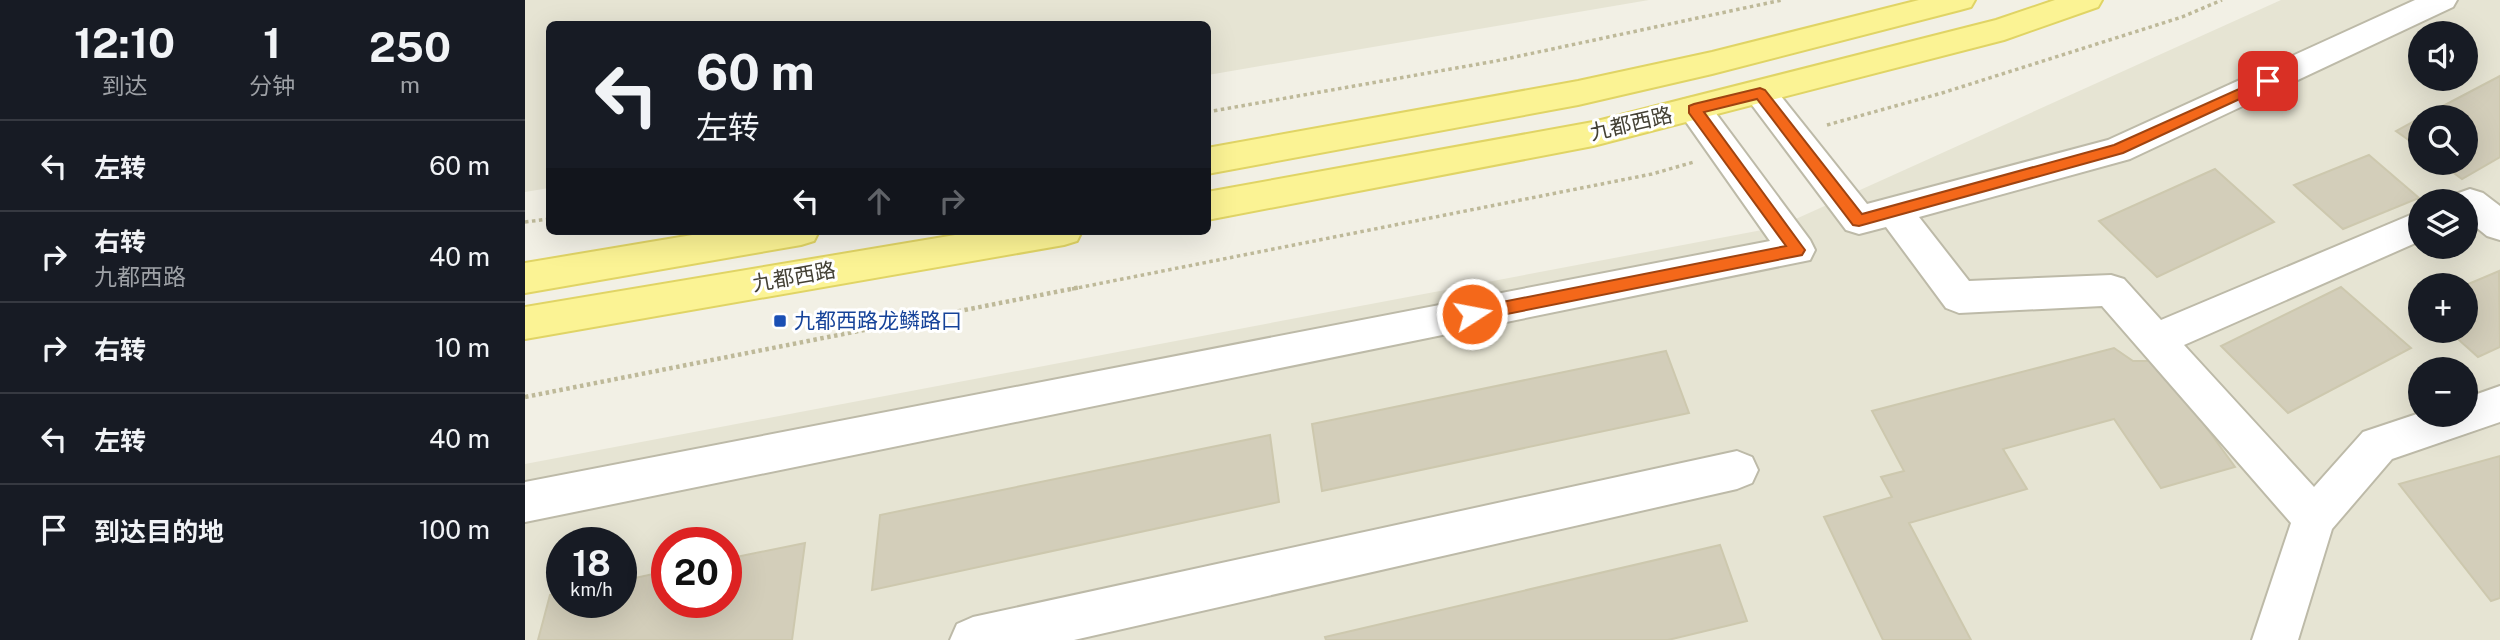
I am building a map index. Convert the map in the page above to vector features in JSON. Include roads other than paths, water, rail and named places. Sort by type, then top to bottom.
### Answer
[{"type":"main road","name":"九都西路","points":[[1211,160],[1579,93],[1712,63],[1960,0]]},
{"type":"main road","name":"九都西路","points":[[1211,205],[1580,136],[1760,93],[2004,29],[2087,0]]},
{"type":"main road","name":"九都西路","points":[[525,278],[778,235]]},
{"type":"main road","name":"九都西路","points":[[525,323],[1041,235]]},
{"type":"lane","points":[[1760,93],[1859,220],[2118,150],[2442,0]]},
{"type":"lane","points":[[525,502],[1797,250],[1694,109]]},
{"type":"lane","points":[[1894,211],[1959,297],[2111,290],[2314,518]]},
{"type":"lane","points":[[2155,340],[2408,230]]},
{"type":"lane","points":[[2275,640],[2314,518],[2378,445],[2500,404]]},
{"type":"lane","points":[[973,640],[1737,470]]},
{"type":"place","name":"九都西路龙鳞路口","points":[[780,321]]}]
